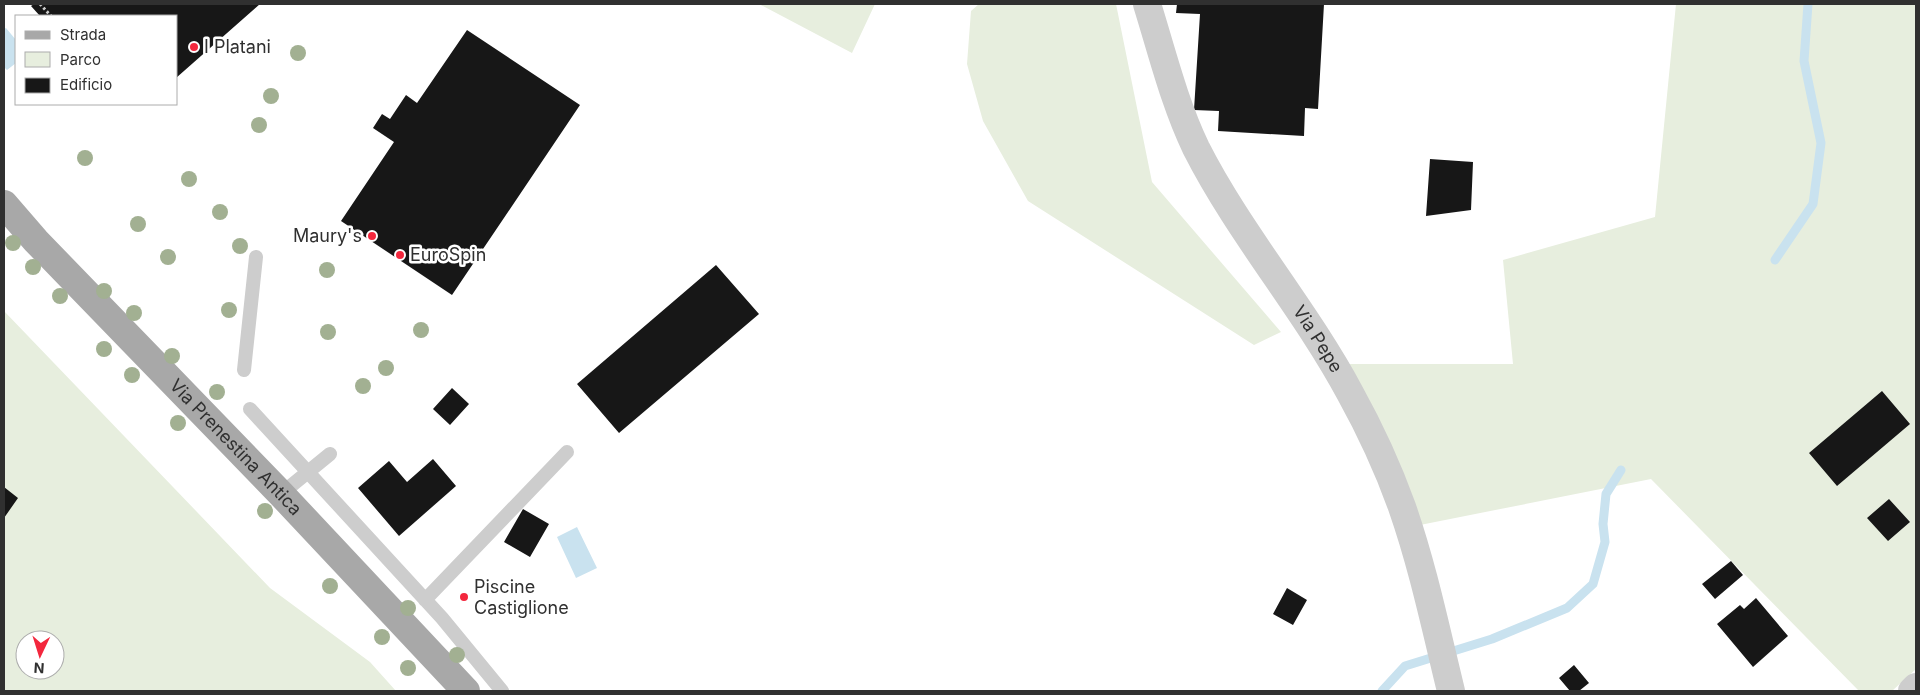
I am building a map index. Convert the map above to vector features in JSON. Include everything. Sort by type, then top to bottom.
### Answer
[{"type":"main road","name":"Via Prenestina Antica","points":[[4,204],[64,270],[281,494],[466,691]]},
{"type":"street","name":"Via Pepe","points":[[1147,4],[1180,110],[1196,147],[1219,188],[1350,392],[1377,447],[1402,506],[1412,538],[1448,680]]},
{"type":"street","points":[[1912,691],[1916,688]]},
{"type":"lane","points":[[244,370],[256,257]]},
{"type":"lane","name":"Via Prenestina Antica","points":[[250,409],[468,648],[502,691]]},
{"type":"lane","points":[[425,600],[568,452]]},
{"type":"lane","points":[[281,494],[330,454]]},
{"type":"path","points":[[40,4],[50,15]]},
{"type":"green space","points":[[759,4],[875,4],[852,53]]},
{"type":"green space","points":[[979,4],[1116,4],[1152,182],[1281,332],[1254,345],[1028,201],[983,121],[967,64],[971,11]]},
{"type":"green space","points":[[1676,4],[1916,4],[1916,669],[1892,691],[1859,691],[1651,479],[1420,525],[1341,364],[1513,364],[1503,260],[1655,217]]},
{"type":"green space","points":[[4,311],[270,588],[370,662],[396,691],[4,691]]},
{"type":"water","points":[[6,28],[15,39],[15,64],[7,70],[4,67],[4,29]]},
{"type":"water","points":[[577,527],[597,568],[576,578],[557,537]]},
{"type":"building","name":"I Platani","points":[[34,4],[260,4],[178,76],[178,15],[39,15],[31,6]]},
{"type":"building","points":[[1177,4],[1324,4],[1318,109],[1305,108],[1304,136],[1218,131],[1219,111],[1194,110],[1200,14],[1176,13]]},
{"type":"building","points":[[467,30],[580,105],[452,295],[341,221],[394,142],[373,128],[382,114],[390,119],[406,95],[417,103]]},
{"type":"building","points":[[1430,159],[1473,162],[1471,210],[1426,216]]},
{"type":"building","points":[[716,265],[759,314],[619,433],[577,384]]},
{"type":"building","points":[[452,388],[469,404],[450,425],[433,409]]},
{"type":"building","points":[[1882,391],[1910,424],[1837,486],[1809,453]]},
{"type":"building","points":[[433,459],[456,486],[399,536],[358,488],[389,461],[407,482]]},
{"type":"building","points":[[4,487],[18,498],[4,518]]},
{"type":"building","points":[[1889,499],[1910,522],[1888,541],[1867,518]]},
{"type":"building","points":[[523,509],[549,524],[530,557],[504,542]]},
{"type":"building","points":[[1731,561],[1743,575],[1715,599],[1702,584]]},
{"type":"building","points":[[1287,588],[1307,600],[1293,625],[1273,614]]},
{"type":"building","points":[[1756,598],[1788,636],[1753,667],[1717,624],[1740,605],[1744,609]]},
{"type":"building","points":[[1574,665],[1589,683],[1579,691],[1570,691],[1559,678]]},
{"type":"waterway","points":[[1775,260],[1813,204],[1821,143],[1804,61],[1808,4]]},
{"type":"waterway","points":[[1382,691],[1405,666],[1492,639],[1567,608],[1593,584],[1605,542],[1603,524],[1606,494],[1621,470]]},
{"type":"place","name":"I Platani","points":[[194,47]]},
{"type":"place","name":"Maury's","points":[[372,236]]},
{"type":"place","name":"EuroSpin","points":[[400,255]]},
{"type":"place","name":"Piscine Castiglione","points":[[464,597]]}]
